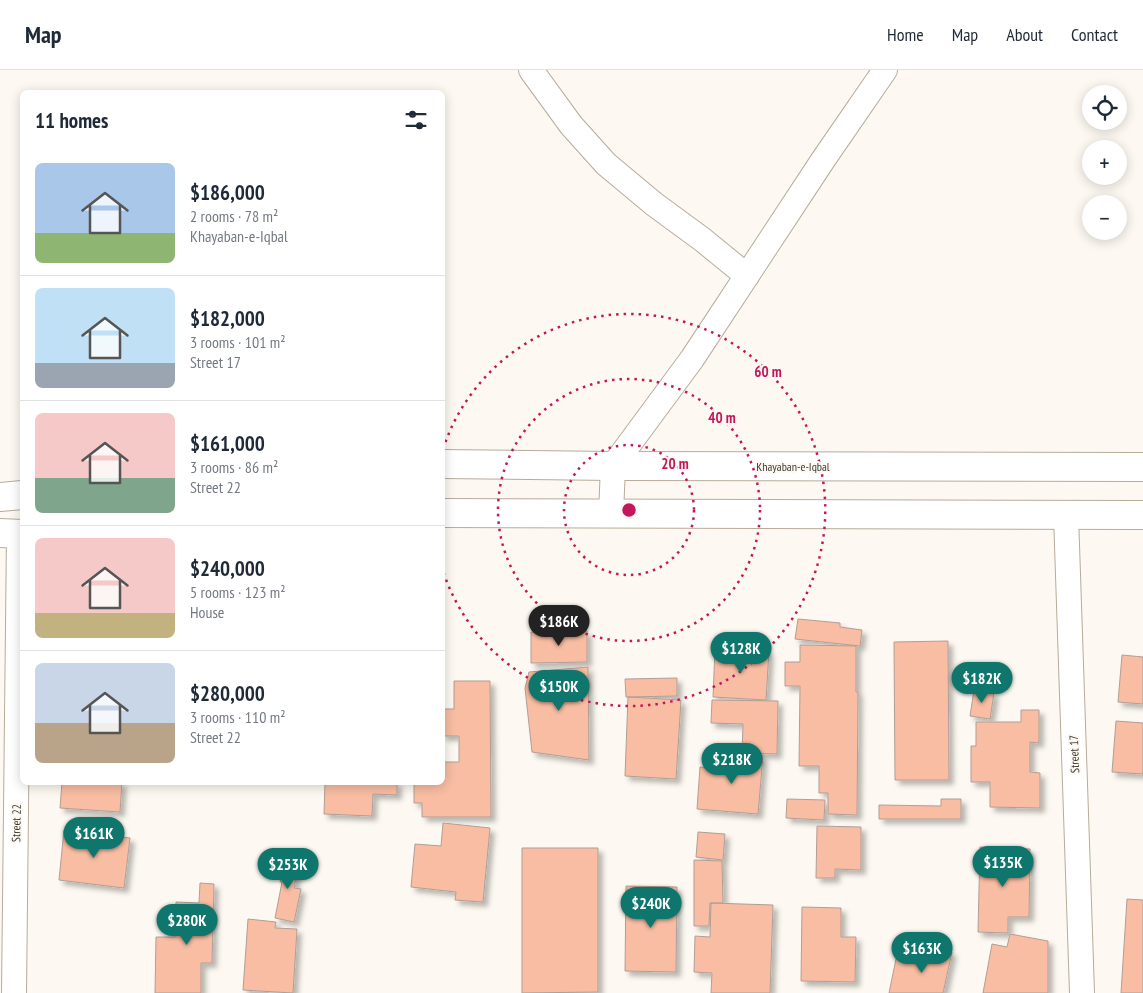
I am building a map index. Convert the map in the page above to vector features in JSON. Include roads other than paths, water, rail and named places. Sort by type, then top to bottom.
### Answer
[{"type":"main road","name":"Khayaban-e-Iqbal","points":[[445,464],[1143,466]]},
{"type":"main road","points":[[0,497],[20,495]]},
{"type":"main road","points":[[445,513],[1143,515]]},
{"type":"street","points":[[532,70],[571,125],[606,164],[747,276]]},
{"type":"street","points":[[611,514],[613,466],[692,359],[823,160],[885,70]]},
{"type":"street","name":"Street 17","points":[[1066,515],[1082,993]]},
{"type":"street","name":"Street 22","points":[[14,534],[14,993]]}]
